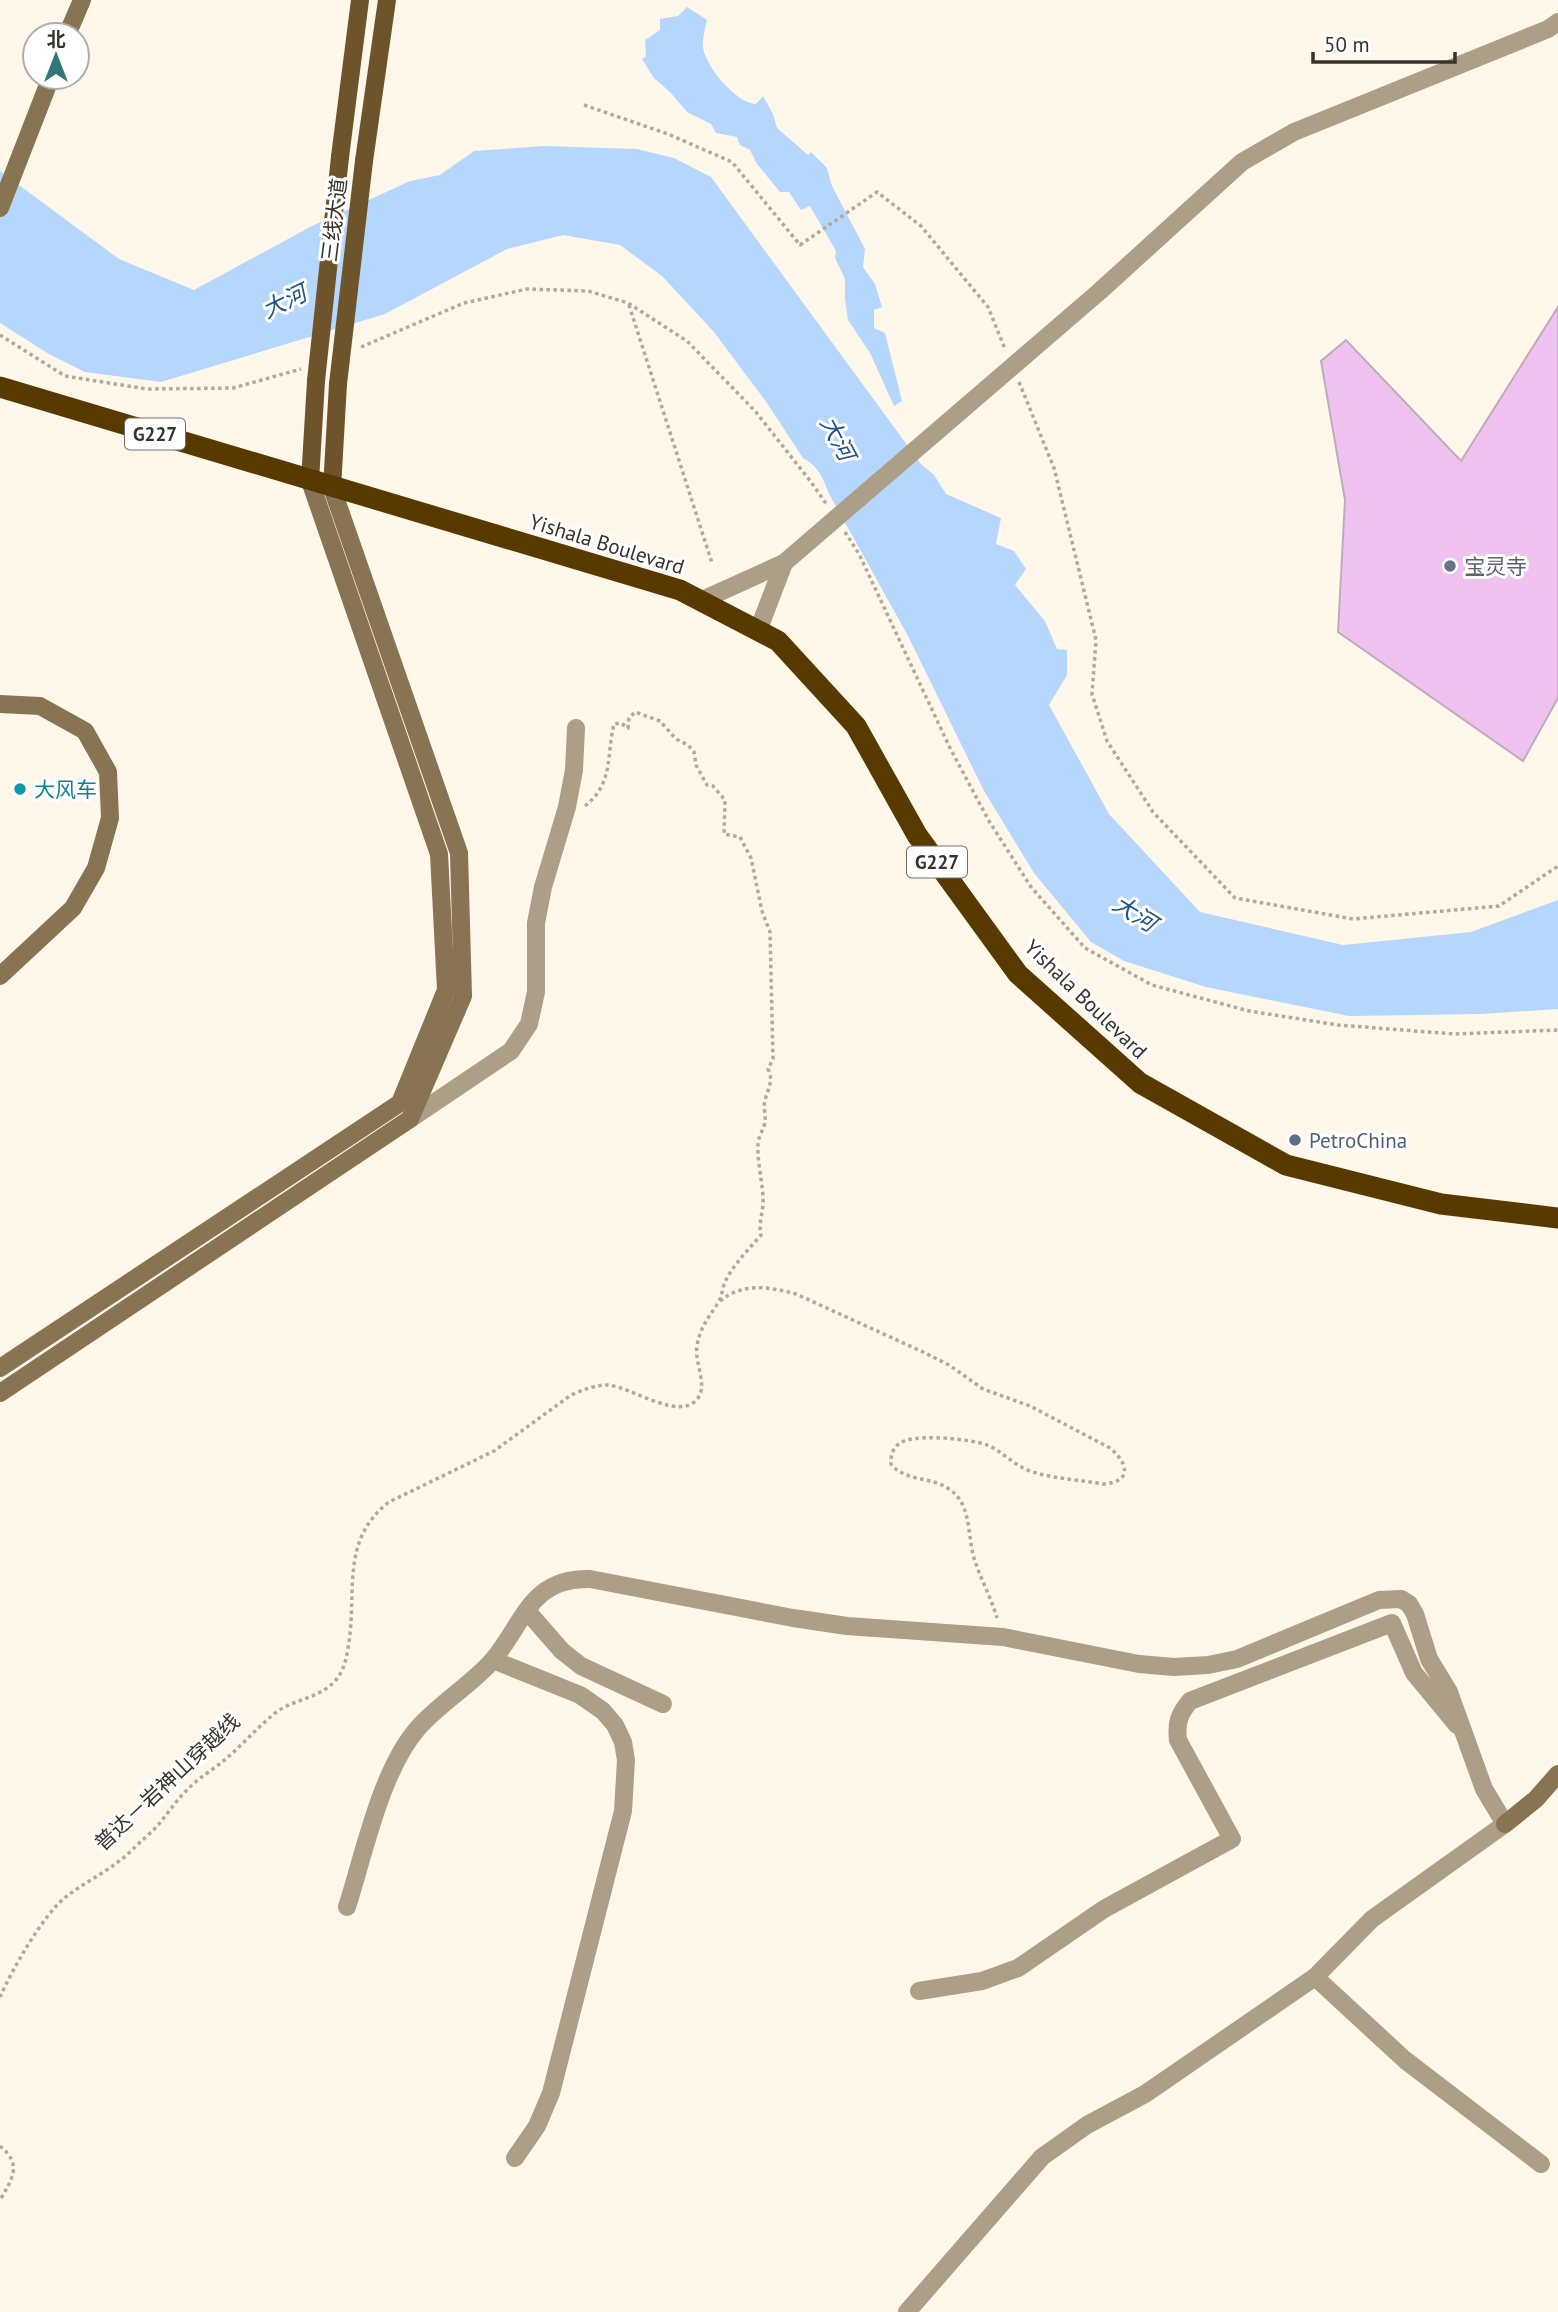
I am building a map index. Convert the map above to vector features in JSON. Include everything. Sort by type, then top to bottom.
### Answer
[{"type":"highway","name":"Yishala Boulevard","points":[[0,387],[680,590],[778,641],[856,726],[918,835],[1018,974],[1139,1083],[1286,1165],[1441,1204],[1558,1218]]},
{"type":"main road","name":"三线大道","points":[[310,481],[311,374],[360,0]]},
{"type":"main road","name":"三线大道","points":[[332,488],[338,384],[364,161],[387,0]]},
{"type":"street","points":[[73,21],[82,0]]},
{"type":"street","points":[[700,601],[784,564],[1100,290],[1242,162],[1294,132],[1548,29],[1558,22]]},
{"type":"street","points":[[0,208],[46,91]]},
{"type":"street","points":[[0,1368],[400,1103],[446,990],[439,854],[310,481]]},
{"type":"street","points":[[332,488],[459,853],[463,996],[410,1119]]},
{"type":"street","points":[[758,631],[784,564]]},
{"type":"street","points":[[0,704],[40,706],[85,732],[108,772],[110,818],[96,868],[73,908],[0,976]]},
{"type":"street","points":[[0,1393],[511,1051],[529,1024],[536,992],[536,922],[543,887],[567,807],[574,770],[576,728]]},
{"type":"street","points":[[347,1907],[379,1802],[396,1762],[417,1729],[493,1660],[527,1611],[547,1588],[559,1582],[590,1579],[806,1620],[847,1626],[1003,1637],[1139,1664],[1174,1667],[1208,1665],[1237,1659],[1379,1600],[1401,1599],[1409,1604],[1415,1614],[1429,1659],[1450,1692],[1483,1789],[1505,1824]]},
{"type":"street","points":[[527,1611],[562,1651],[581,1666],[663,1704]]},
{"type":"street","points":[[919,1991],[982,1981],[1018,1968],[1104,1909],[1232,1839],[1178,1740],[1177,1725],[1181,1712],[1190,1701],[1207,1693],[1392,1623],[1414,1673],[1465,1735]]},
{"type":"street","points":[[493,1660],[580,1695],[603,1710],[615,1725],[623,1742],[626,1760],[623,1811],[551,2092],[537,2126],[515,2158]]},
{"type":"street","points":[[907,2312],[1042,2157],[1087,2125],[1146,2094],[1315,1977],[1372,1919],[1505,1824],[1536,1799],[1558,1774]]},
{"type":"street","points":[[1315,1977],[1405,2060],[1541,2164]]},
{"type":"path","points":[[584,105],[668,134],[732,162],[800,244],[877,192],[921,226],[988,307],[1008,356]]},
{"type":"path","points":[[354,350],[464,303],[527,289],[589,290],[628,303],[687,341],[755,411],[832,513]]},
{"type":"path","points":[[628,303],[712,563]]},
{"type":"path","points":[[0,335],[65,376],[147,388],[233,388],[311,374]]},
{"type":"path","points":[[1018,381],[1058,481],[1096,640],[1092,694],[1107,741],[1153,811],[1235,898],[1353,919],[1499,906],[1558,866]]},
{"type":"path","points":[[838,523],[859,554],[950,748],[989,821],[1031,887],[1085,948],[1152,985],[1249,1011],[1338,1025],[1454,1034],[1558,1030]]},
{"type":"path","name":"普达－岩神山穿越线","points":[[0,1997],[43,1925],[66,1897],[126,1856],[158,1826],[184,1793],[230,1756],[273,1714],[293,1702],[325,1690],[334,1682],[345,1662],[349,1642],[353,1617],[355,1555],[366,1524],[376,1512],[389,1502],[494,1451],[572,1395],[596,1385],[623,1387],[668,1406],[680,1408],[690,1405],[701,1391],[696,1358],[699,1338],[726,1282],[761,1235],[759,1225],[764,1217],[758,1140],[765,1124],[765,1100],[771,1087],[768,1069],[773,1059],[770,976],[772,944],[756,888],[751,858],[740,837],[724,834],[725,800],[713,786],[707,785],[696,765],[694,752],[688,745],[676,739],[660,721],[639,713],[631,714],[628,728],[621,723],[614,724],[607,774],[602,787],[595,798],[582,809],[567,807]]},
{"type":"path","points":[[718,1302],[740,1289],[756,1287],[796,1294],[932,1356],[983,1389],[1030,1406],[1110,1448],[1117,1455],[1122,1462],[1124,1475],[1114,1483],[1103,1484],[1032,1472],[983,1444],[919,1438],[907,1440],[893,1450],[891,1464],[897,1471],[906,1476],[939,1483],[952,1490],[962,1503],[974,1559],[992,1600],[1003,1637]]},
{"type":"path","points":[[0,2146],[7,2152],[14,2166],[11,2181],[0,2200]]},
{"type":"water","points":[[687,7],[707,20],[703,48],[716,74],[740,98],[748,102],[756,104],[763,96],[777,128],[808,155],[811,152],[827,168],[832,186],[865,249],[863,267],[875,284],[882,307],[874,310],[874,328],[885,333],[902,401],[894,406],[870,353],[848,320],[845,279],[835,258],[836,251],[810,206],[801,210],[789,192],[780,192],[757,164],[750,150],[740,145],[737,137],[716,133],[711,124],[687,112],[654,78],[642,59],[646,56],[645,40],[660,30],[660,19],[678,16]]},
{"type":"water","name":"大河","points":[[543,146],[637,149],[674,158],[711,177],[921,464],[934,475],[946,494],[1001,518],[996,544],[1014,551],[1026,569],[1015,585],[1045,621],[1057,649],[1067,650],[1067,675],[1049,705],[1109,814],[1200,912],[1343,945],[1471,932],[1558,900],[1558,1009],[1481,1014],[1349,1016],[1206,987],[1124,961],[1091,942],[1034,873],[984,791],[908,636],[819,472],[803,458],[767,403],[714,332],[662,276],[620,245],[563,235],[507,249],[385,314],[161,382],[85,372],[49,354],[0,323],[0,171],[119,259],[194,290],[312,226],[410,181],[440,175],[474,151]]},
{"type":"building","name":"宝灵寺","points":[[1558,307],[1558,698],[1523,761],[1338,632],[1345,500],[1321,361],[1346,340],[1461,461]]},
{"type":"place","name":"宝灵寺","points":[[1450,566]]},
{"type":"place","name":"大风车","points":[[20,789]]},
{"type":"place","name":"PetroChina","points":[[1295,1140]]}]
